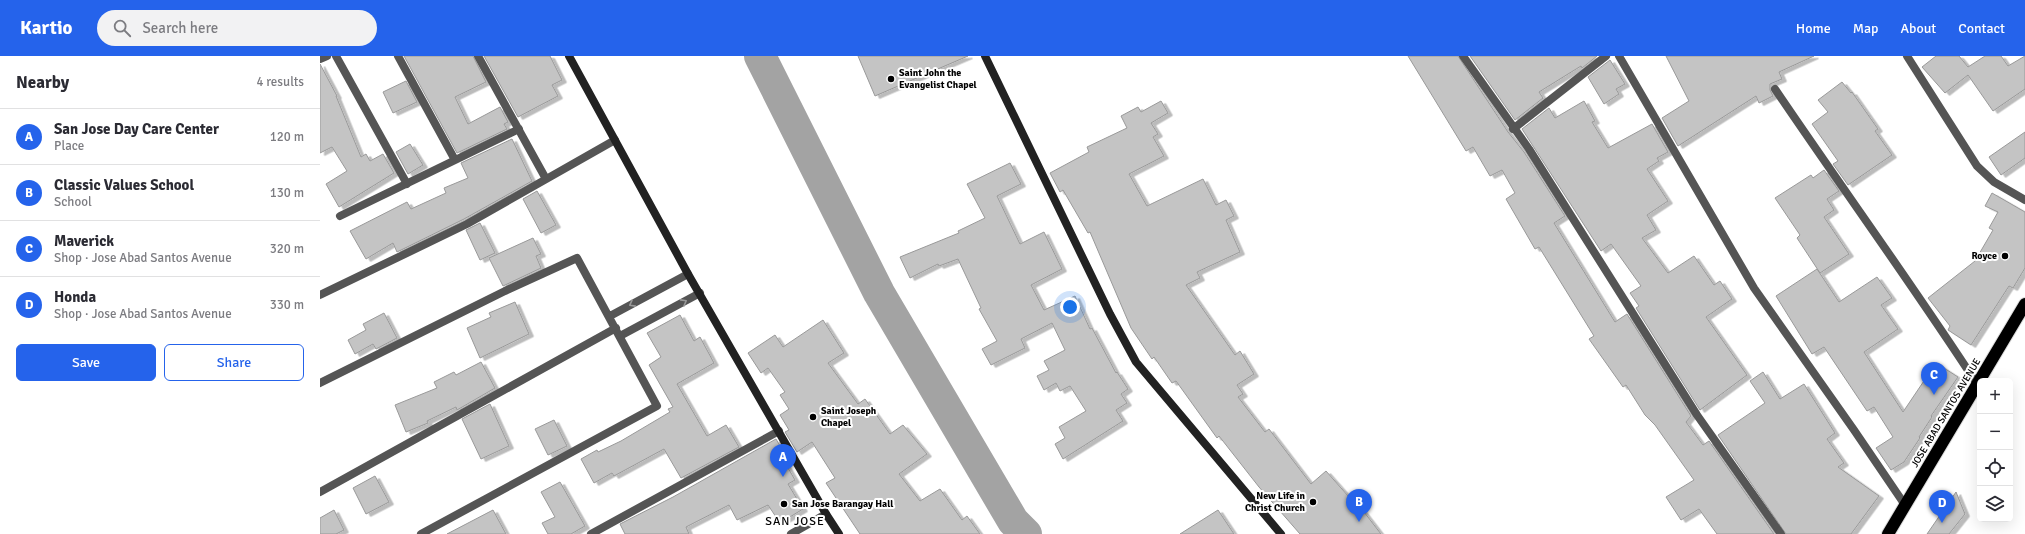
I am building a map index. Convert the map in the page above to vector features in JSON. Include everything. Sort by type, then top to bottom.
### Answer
[{"type":"highway","name":"JOSE ABAD SANTOS AVENUE","points":[[1981,378],[2025,304]]},
{"type":"highway","name":"JOSE ABAD SANTOS AVENUE","points":[[1888,534],[1977,384]]},
{"type":"main road","points":[[569,56],[688,274],[839,534]]},
{"type":"main road","points":[[985,56],[1110,314],[1136,362],[1281,534]]},
{"type":"street","points":[[320,60],[327,56]]},
{"type":"street","points":[[336,56],[406,184]]},
{"type":"street","points":[[398,56],[454,160]]},
{"type":"street","points":[[478,56],[546,179]]},
{"type":"street","points":[[1463,56],[1529,149],[1696,414],[1782,534]]},
{"type":"street","points":[[1513,128],[1606,56]]},
{"type":"street","points":[[1619,56],[1754,288],[1905,505]]},
{"type":"street","points":[[1907,56],[1977,166],[1994,182],[2025,200]]},
{"type":"street","points":[[1775,88],[1842,189],[1941,329],[1977,384]]},
{"type":"street","points":[[340,216],[518,129]]},
{"type":"street","points":[[320,295],[467,224],[614,140]]},
{"type":"street","points":[[320,383],[505,291],[577,258],[610,316],[657,406],[421,534]]},
{"type":"street","points":[[610,316],[688,274]]},
{"type":"street","points":[[620,336],[700,293]]},
{"type":"street","points":[[320,492],[616,328]]},
{"type":"street","points":[[591,534],[779,431]]},
{"type":"street","points":[[791,534],[826,514]]},
{"type":"building","points":[[404,56],[473,56],[486,82],[455,97],[468,124],[500,107],[508,122],[504,124],[507,129],[457,153]]},
{"type":"building","points":[[484,56],[550,56],[562,80],[552,85],[558,96],[518,117]]},
{"type":"building","name":"Saint John the Evangelist Chapel","points":[[858,56],[968,56],[875,96]]},
{"type":"building","points":[[1408,56],[1458,56],[1508,132],[1524,152],[1565,216],[1554,223],[1615,322],[1627,314],[1691,416],[1686,422],[1703,445],[1709,441],[1774,534],[1717,534],[1699,509],[1681,520],[1666,497],[1694,480],[1655,425],[1645,415],[1626,385],[1623,387],[1589,339],[1594,336],[1539,247],[1535,249],[1506,199],[1515,193],[1502,170],[1490,176],[1473,147],[1466,151]]},
{"type":"building","points":[[1470,56],[1597,56],[1582,68],[1581,66],[1539,92],[1543,98],[1515,120]]},
{"type":"building","points":[[1666,56],[1814,56],[1779,72],[1782,79],[1770,84],[1770,90],[1773,96],[1759,103],[1756,96],[1678,146],[1662,118],[1689,101]]},
{"type":"building","points":[[1936,56],[1959,56],[1968,67],[1985,56],[2001,56],[2008,66],[2025,56],[2025,89],[1993,111],[1968,75],[1945,93],[1922,67]]},
{"type":"building","points":[[1610,60],[1625,84],[1616,89],[1619,94],[1604,104],[1588,77]]},
{"type":"building","points":[[320,64],[337,96],[361,157],[366,154],[370,161],[383,154],[394,173],[339,207],[326,184],[347,171],[332,147],[320,153]]},
{"type":"building","points":[[406,81],[417,102],[393,113],[383,92]]},
{"type":"building","points":[[1842,82],[1851,93],[1852,92],[1878,129],[1875,131],[1892,155],[1848,185],[1833,164],[1838,161],[1812,124],[1828,112],[1818,100]]},
{"type":"building","points":[[1161,101],[1168,113],[1151,123],[1158,134],[1153,137],[1164,156],[1129,174],[1147,206],[1203,179],[1216,205],[1226,200],[1234,216],[1226,220],[1240,252],[1197,272],[1200,278],[1186,285],[1235,355],[1240,351],[1254,374],[1237,385],[1243,394],[1238,397],[1265,432],[1269,429],[1311,484],[1326,471],[1349,497],[1351,495],[1381,534],[1300,534],[1259,487],[1219,436],[1217,438],[1176,381],[1172,383],[1154,357],[1152,359],[1131,328],[1090,232],[1088,233],[1063,190],[1060,192],[1050,173],[1089,152],[1087,147],[1127,128],[1121,116],[1138,107],[1141,112]]},
{"type":"building","points":[[1584,101],[1595,121],[1592,122],[1608,148],[1652,124],[1668,152],[1657,158],[1659,161],[1647,169],[1668,201],[1647,215],[1656,230],[1642,238],[1668,273],[1694,256],[1714,285],[1720,281],[1732,299],[1706,317],[1747,375],[1700,410],[1636,308],[1639,306],[1630,293],[1641,286],[1611,244],[1601,251],[1522,129],[1549,108],[1555,118]]},
{"type":"building","points":[[2025,132],[2025,158],[2001,175],[1989,157]]},
{"type":"building","points":[[512,139],[532,181],[464,219],[397,252],[393,243],[366,259],[350,231],[407,202],[411,209],[446,193],[444,188],[468,178],[461,163]]},
{"type":"building","points":[[410,144],[423,165],[408,174],[396,152]]},
{"type":"building","points":[[1010,163],[1021,184],[997,196],[1020,244],[1044,232],[1062,269],[1031,285],[1044,310],[1075,296],[1090,329],[1092,328],[1116,373],[1117,372],[1128,389],[1121,394],[1127,403],[1116,410],[1123,421],[1063,459],[1055,444],[1065,438],[1059,427],[1086,411],[1070,386],[1060,391],[1056,383],[1044,390],[1037,376],[1049,370],[1044,361],[1065,350],[1052,323],[1021,339],[1025,348],[991,365],[982,349],[997,341],[979,309],[981,308],[958,259],[939,266],[938,264],[910,278],[900,257],[959,233],[958,231],[985,218],[967,184]]},
{"type":"building","points":[[1824,170],[1839,191],[1827,199],[1834,210],[1824,217],[1849,254],[1820,273],[1797,238],[1800,235],[1775,198],[1811,175],[1813,178]]},
{"type":"building","points":[[537,191],[556,225],[541,233],[523,199]]},
{"type":"building","points":[[1992,193],[2025,212],[2025,268],[2013,288],[2009,286],[1971,345],[1948,330],[1950,326],[1928,298],[1975,261],[1993,230],[1989,228],[1998,212],[1985,206]]},
{"type":"building","points":[[480,223],[495,253],[480,260],[466,230]]},
{"type":"building","points":[[533,238],[541,254],[536,256],[541,268],[503,286],[489,258]]},
{"type":"building","points":[[1817,269],[1839,302],[1877,277],[1892,298],[1881,305],[1898,329],[1864,352],[1903,412],[1936,363],[1958,377],[1931,416],[1932,417],[1919,437],[1920,438],[1904,462],[1891,470],[1876,448],[1893,437],[1874,407],[1867,411],[1824,347],[1812,354],[1776,296]]},
{"type":"building","points":[[515,302],[529,334],[480,358],[467,328],[491,317],[489,313]]},
{"type":"building","points":[[384,313],[397,338],[376,349],[373,344],[355,354],[348,340],[366,330],[363,324]]},
{"type":"building","points":[[680,315],[694,341],[700,337],[714,363],[677,384],[707,436],[726,425],[739,447],[681,478],[664,449],[614,476],[612,473],[594,483],[581,459],[597,450],[598,452],[621,441],[670,412],[668,409],[673,407],[649,365],[661,357],[647,333]]},
{"type":"building","points":[[823,320],[844,353],[828,363],[858,404],[865,399],[890,434],[903,425],[927,454],[899,474],[920,501],[940,489],[962,520],[967,516],[980,534],[860,534],[826,483],[835,478],[812,442],[797,452],[785,432],[789,430],[780,415],[789,409],[780,395],[785,392],[768,368],[761,373],[748,353],[775,335],[783,347]]},
{"type":"building","points":[[481,362],[495,388],[457,410],[456,407],[427,421],[428,423],[406,432],[395,405],[437,388],[434,382],[454,372],[456,375]]},
{"type":"building","points":[[1763,372],[1780,399],[1804,384],[1835,433],[1827,439],[1844,463],[1838,467],[1879,496],[1851,534],[1786,534],[1718,435],[1765,403],[1750,381]]},
{"type":"building","points":[[490,404],[509,446],[481,459],[462,419]]},
{"type":"building","points":[[554,420],[567,446],[548,455],[535,429]]},
{"type":"building","points":[[776,439],[787,458],[784,461],[795,480],[788,484],[803,509],[780,523],[768,505],[737,520],[729,505],[686,527],[689,534],[625,534],[620,524],[673,497]]},
{"type":"building","points":[[375,476],[389,502],[366,514],[353,488]]},
{"type":"building","points":[[560,482],[585,526],[571,534],[548,534],[542,523],[555,517],[541,492]]},
{"type":"building","points":[[1956,492],[1965,514],[1949,534],[1927,534]]},
{"type":"building","points":[[334,510],[344,530],[336,534],[320,534],[320,518]]},
{"type":"building","points":[[493,510],[506,534],[447,534]]},
{"type":"building","points":[[1218,510],[1234,534],[1180,534]]},
{"type":"waterway","points":[[760,56],[879,293],[1013,521],[1026,534]]},
{"type":"place","name":"Saint John the Evangelist Chapel","points":[[891,79]]},
{"type":"place","name":"Royce","points":[[2005,256]]},
{"type":"place","name":"Maverick","points":[[1934,395]]},
{"type":"place","name":"Saint Joseph Chapel","points":[[813,417]]},
{"type":"place","name":"San Jose Day Care Center","points":[[783,477]]},
{"type":"place","name":"New Life in Christ Church","points":[[1313,502]]},
{"type":"place","name":"San Jose Barangay Hall","points":[[784,504]]},
{"type":"place","name":"Classic Values School","points":[[1359,522]]},
{"type":"place","name":"Honda","points":[[1942,523]]},
{"type":"district","name":"SAN JOSE","points":[[795,521]]}]
